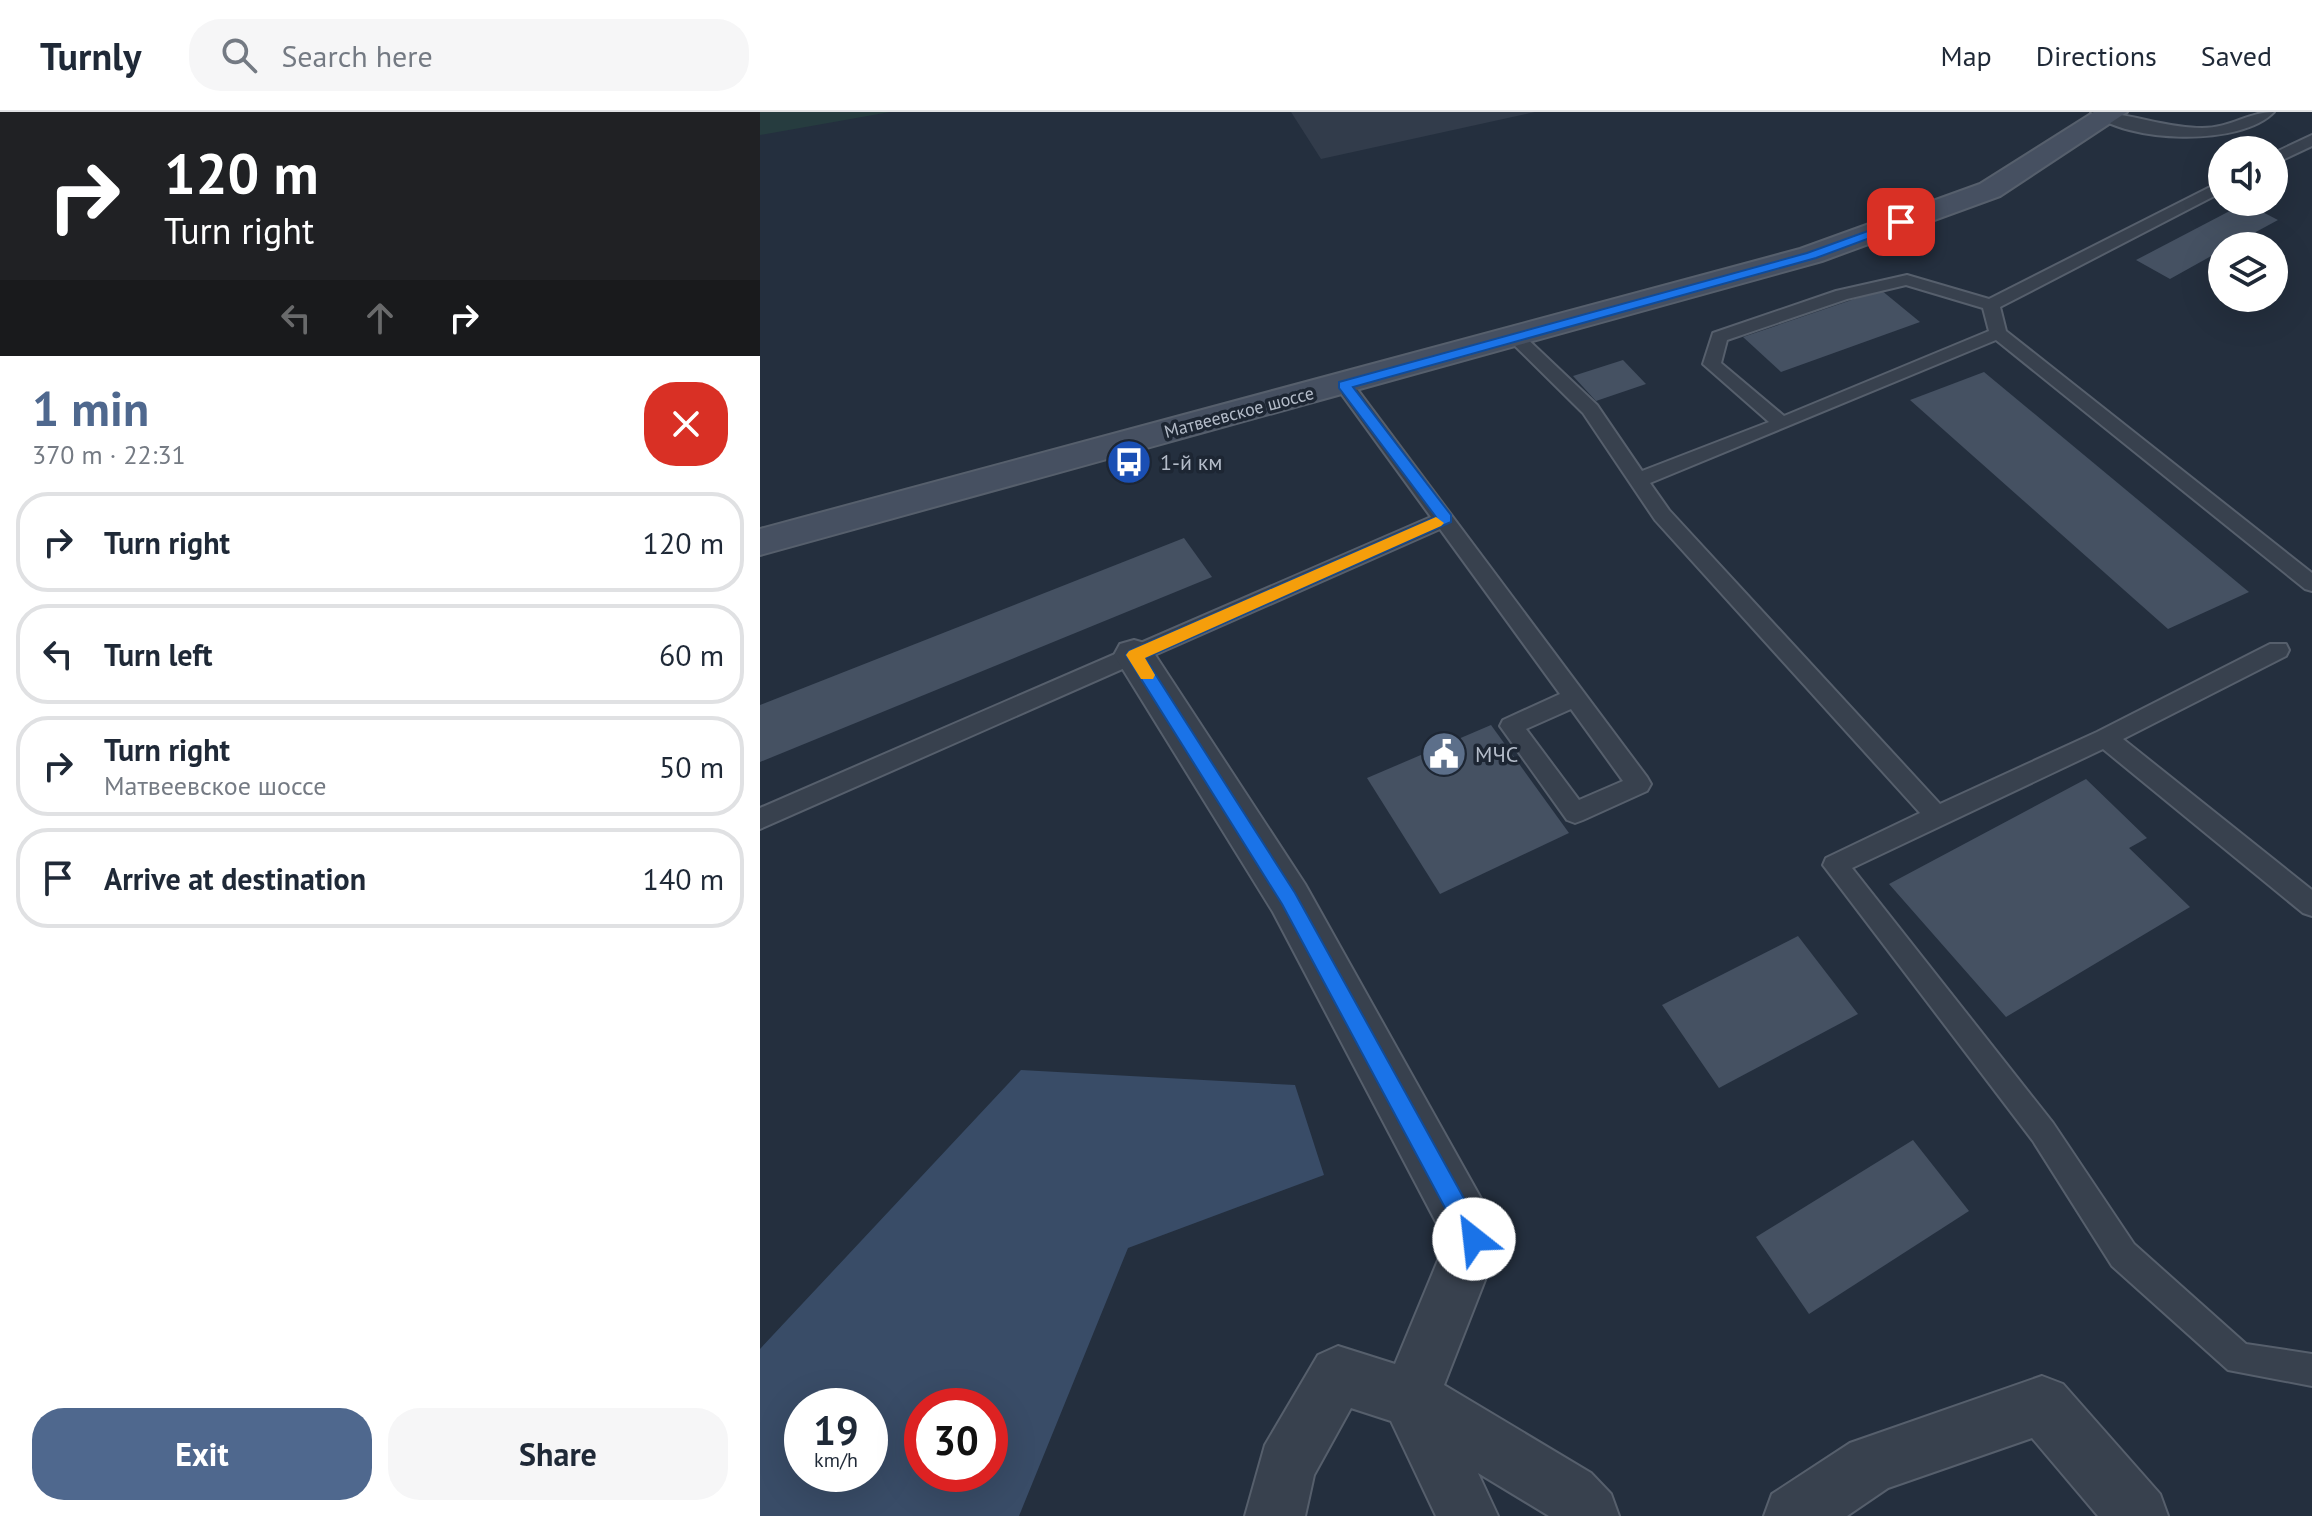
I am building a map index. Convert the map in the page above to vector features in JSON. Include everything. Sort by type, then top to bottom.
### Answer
[{"type":"main road","name":"Матвеевское шоссе","points":[[760,542],[1811,255],[1990,190],[2106,113]]},
{"type":"street","points":[[1134,655],[1289,898],[1474,1239],[1410,1398],[1468,1516]]},
{"type":"street","points":[[1275,1516],[1286,1466],[1338,1375],[1410,1398],[1570,1494],[1589,1516]]},
{"type":"street","points":[[1794,1516],[1871,1464],[2042,1405],[2138,1516]]},
{"type":"lane","points":[[2106,113],[2202,134],[2237,129],[2267,112]]},
{"type":"lane","points":[[2288,152],[2312,140]]},
{"type":"lane","points":[[1782,424],[1712,364],[1719,337],[1842,295],[1907,280],[1991,305],[2208,193]]},
{"type":"lane","points":[[1991,305],[1998,333],[2312,584]]},
{"type":"lane","points":[[1638,480],[1782,424],[1998,333]]},
{"type":"lane","points":[[1515,337],[1590,409],[1662,515],[1937,816]]},
{"type":"lane","points":[[1344,385],[1639,784],[1575,813],[1511,726],[1574,698]]},
{"type":"lane","points":[[760,819],[1445,519]]},
{"type":"lane","points":[[2278,650],[2105,738],[1835,865],[2043,1132],[2123,1255],[2239,1359],[2312,1370]]},
{"type":"lane","points":[[2105,738],[2312,905]]},
{"type":"shaded area","points":[[1291,112],[1535,112],[1321,159]]},
{"type":"green space","points":[[760,112],[890,112],[760,135]]},
{"type":"water","points":[[1021,1070],[1295,1085],[1324,1175],[1128,1248],[1019,1516],[760,1516],[760,1349]]},
{"type":"building","points":[[2220,216],[2270,216],[2278,220],[2256,232],[2208,232],[2208,258],[2170,279],[2136,260]]},
{"type":"building","points":[[1881,290],[1920,322],[1781,372],[1743,337]]},
{"type":"building","points":[[1623,360],[1646,384],[1596,401],[1573,376]]},
{"type":"building","points":[[1984,372],[2249,592],[2168,629],[1910,400]]},
{"type":"building","points":[[1184,538],[1212,577],[760,762],[760,705]]},
{"type":"building","points":[[1491,725],[1569,833],[1440,894],[1367,778]]},
{"type":"building","points":[[2086,779],[2147,838],[2129,848],[2190,907],[2006,1017],[1889,884]]},
{"type":"building","points":[[1798,936],[1858,1014],[1719,1088],[1662,1005]]},
{"type":"building","points":[[1913,1140],[1969,1211],[1809,1314],[1756,1237]]},
{"type":"slow traffic","points":[[1147,675],[1134,655],[1436,523]]},
{"type":"place","name":"1-й км","points":[[1129,462]]},
{"type":"place","name":"МЧС","points":[[1444,754]]},
{"type":"route","points":[[1474,1239],[1289,898],[1134,655],[1445,519],[1344,385],[1811,255],[1901,222]]}]
